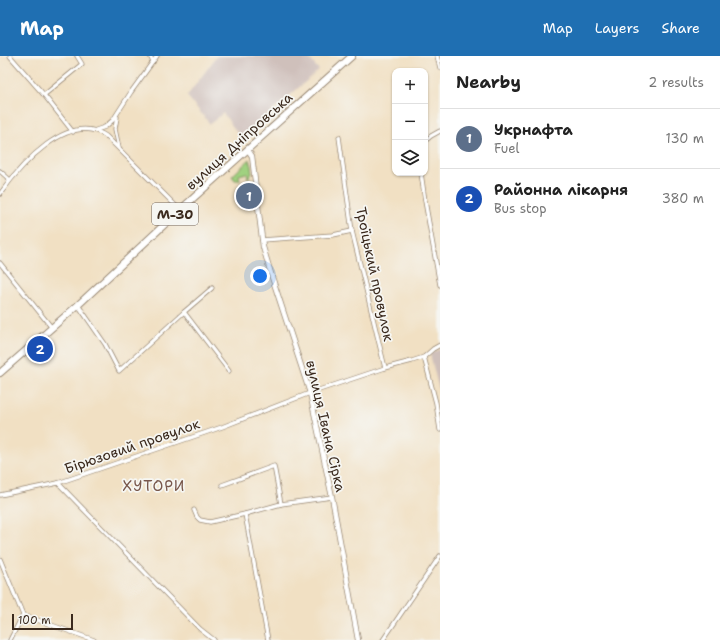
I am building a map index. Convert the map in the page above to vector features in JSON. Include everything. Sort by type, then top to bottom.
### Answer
[{"type":"highway","name":"вулиця Дніпровська","points":[[0,373],[78,305],[180,210],[352,56]]},
{"type":"street","points":[[10,56],[44,95],[73,132]]},
{"type":"street","points":[[44,95],[82,64],[77,56]]},
{"type":"street","points":[[150,56],[153,62]]},
{"type":"street","points":[[0,194],[10,180],[41,148],[52,140],[73,132],[101,129],[108,126],[117,116],[157,56]]},
{"type":"street","points":[[437,56],[440,68]]},
{"type":"street","points":[[117,116],[115,129],[120,149]]},
{"type":"street","points":[[93,130],[106,136],[180,210]]},
{"type":"street","points":[[426,140],[440,131]]},
{"type":"street","name":"Троїцький провулок","points":[[339,137],[352,231],[385,368]]},
{"type":"street","name":"вулиця Івана Сірка","points":[[248,150],[252,156],[262,240],[272,277],[310,393],[332,497],[358,640]]},
{"type":"street","points":[[0,171],[10,180]]},
{"type":"street","points":[[421,176],[424,201],[440,284]]},
{"type":"street","points":[[262,240],[333,235],[352,231]]},
{"type":"street","points":[[0,262],[52,328]]},
{"type":"street","points":[[78,305],[105,344],[119,371],[212,288]]},
{"type":"street","points":[[184,312],[229,371]]},
{"type":"street","name":"Бірюзовий провулок","points":[[214,640],[200,629],[58,483],[222,427],[310,393],[385,368],[424,357],[440,345]]},
{"type":"street","points":[[424,357],[436,403],[440,430]]},
{"type":"street","points":[[222,485],[274,466],[281,504]]},
{"type":"street","points":[[0,496],[58,483]]},
{"type":"street","points":[[194,510],[200,520],[212,522],[281,504],[332,497]]},
{"type":"street","points":[[245,514],[268,640]]},
{"type":"street","points":[[383,640],[440,556]]},
{"type":"street","points":[[0,559],[23,615],[94,640]]},
{"type":"street","points":[[10,640],[23,615]]},
{"type":"shaded area","points":[[217,56],[307,56],[319,70],[241,138],[223,113],[210,124],[187,96]]},
{"type":"shaded area","points":[[440,349],[440,394],[430,354]]},
{"type":"green space","points":[[250,159],[252,174],[248,178],[247,173],[239,175],[240,180],[235,180],[232,176]]},
{"type":"place","name":"Укрнафта","points":[[249,196]]},
{"type":"place","name":"Районна лікарня","points":[[40,349]]},
{"type":"district","name":"ХУТОРИ","points":[[154,486]]}]
